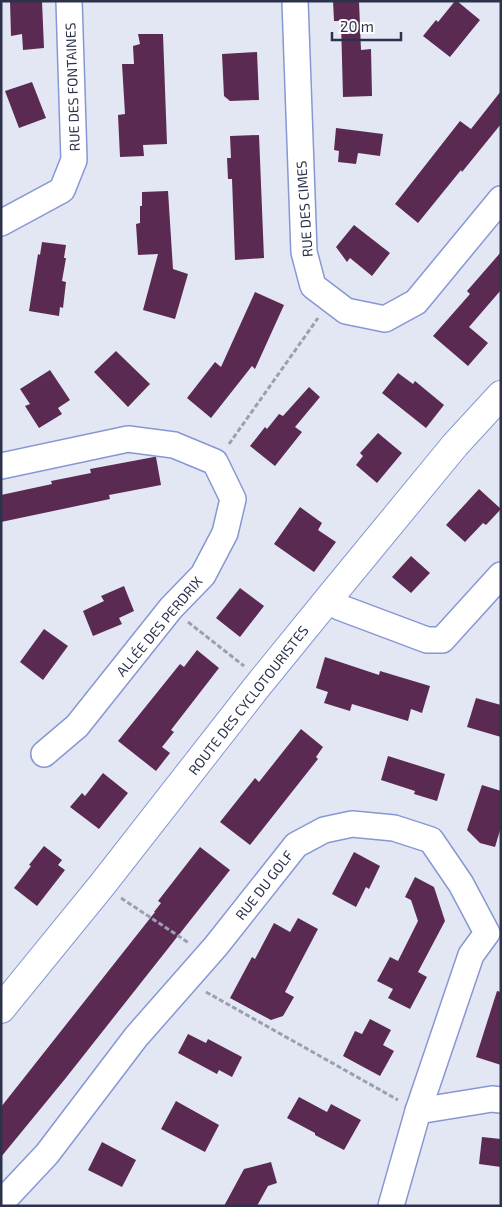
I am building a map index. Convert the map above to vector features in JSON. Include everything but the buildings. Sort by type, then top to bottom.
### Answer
[{"type":"street","name":"RUE DES FONTAINES","points":[[1,223],[62,190],[74,160],[69,1]]},
{"type":"street","name":"RUE DES CIMES","points":[[295,1],[304,252],[313,286],[346,311],[385,319],[416,302],[501,199]]},
{"type":"street","name":"ROUTE DES CYCLOTOURISTES","points":[[1,1009],[102,885],[256,688],[330,597],[455,446],[501,395]]},
{"type":"street","points":[[1,466],[128,439],[174,445],[215,462]]},
{"type":"street","name":"ALLÉE DES PERDRIX","points":[[44,754],[77,726],[171,608],[203,576],[225,533],[233,499],[215,462]]},
{"type":"street","points":[[330,597],[339,606],[348,610],[427,640],[442,640],[501,575]]},
{"type":"street","name":"RUE DU GOLF","points":[[1,1203],[47,1154],[136,1037],[208,955],[296,845],[324,830],[352,824],[394,828],[431,840],[494,932],[471,955],[418,1111],[391,1206]]},
{"type":"street","points":[[418,1111],[492,1099],[501,1100]]},
{"type":"path","points":[[215,462],[331,300]]},
{"type":"path","points":[[171,608],[245,667]]},
{"type":"path","points":[[102,885],[208,955]]},
{"type":"path","points":[[186,980],[418,1111]]}]
